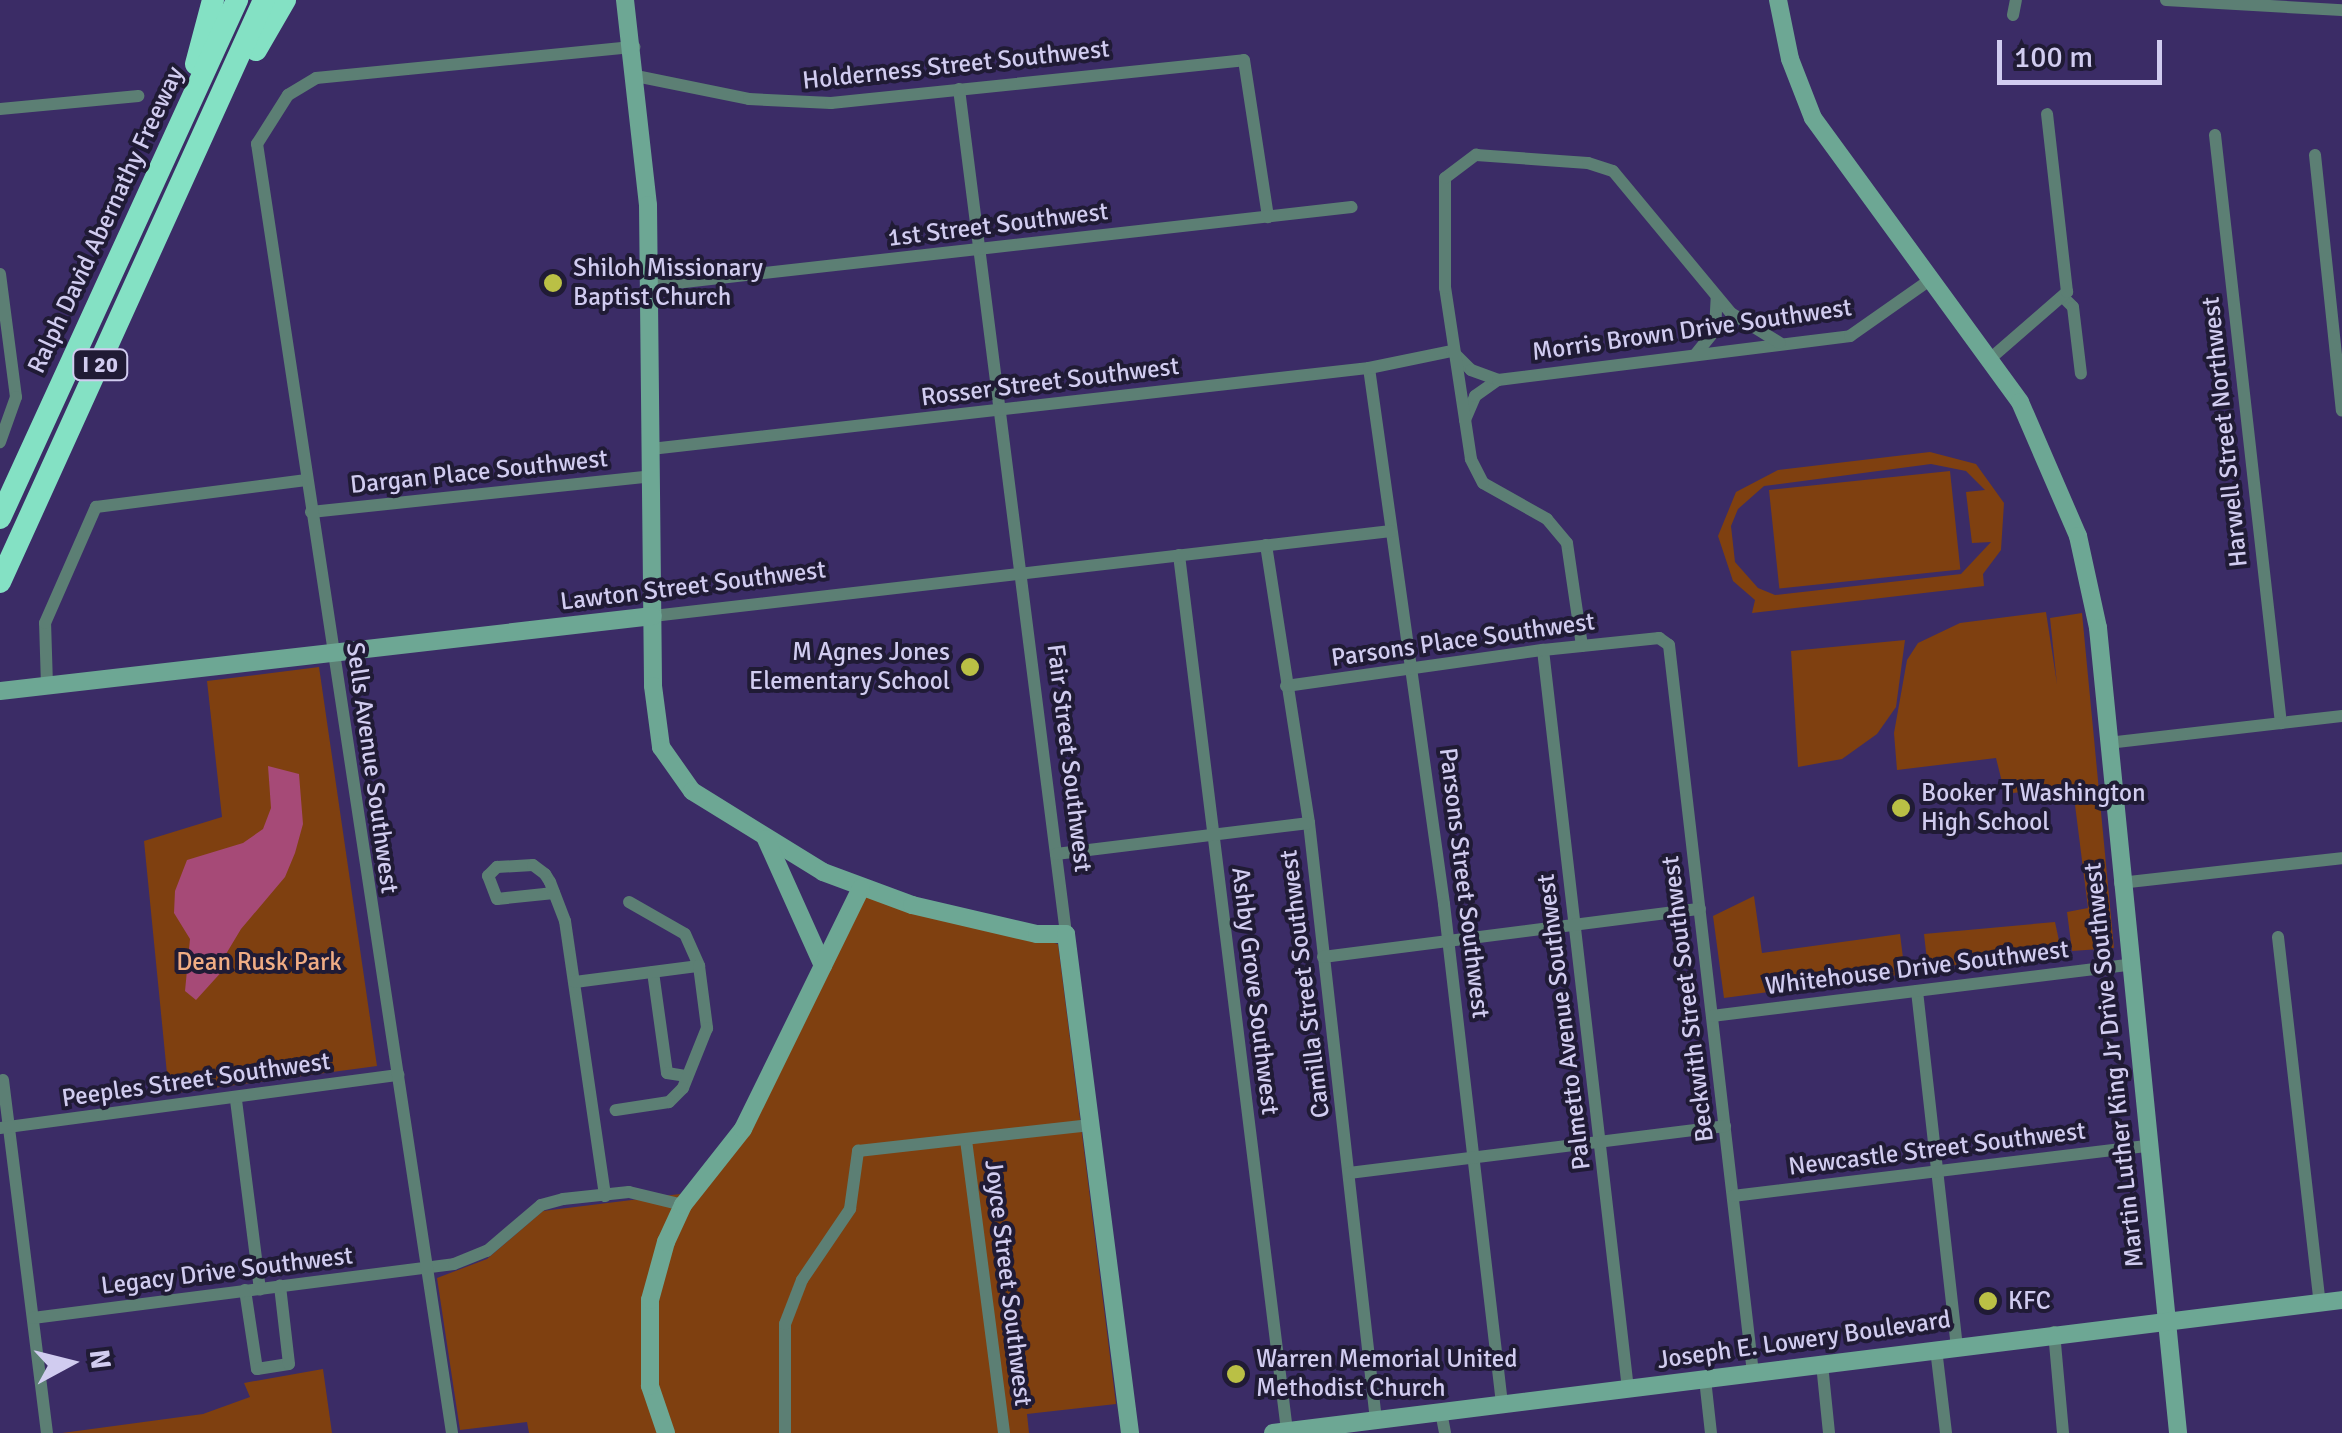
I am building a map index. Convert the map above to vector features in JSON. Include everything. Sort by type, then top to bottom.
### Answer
[{"type":"highway","points":[[182,120],[213,0]]},
{"type":"highway","name":"Ralph David Abernathy Freeway","points":[[0,518],[237,0]]},
{"type":"highway","name":"I 20","points":[[0,582],[264,0]]},
{"type":"highway","points":[[199,148],[285,0]]},
{"type":"street","points":[[625,0],[634,47],[650,286],[656,728],[668,764],[692,790],[765,837],[861,888],[1037,934],[1066,934]]},
{"type":"street","name":"Martin Luther King Jr Drive Southwest","points":[[1778,0],[1790,59],[1813,118],[1991,358],[2044,448],[2078,536],[2098,628],[2127,965],[2178,1433]]},
{"type":"street","points":[[2013,15],[2016,0]]},
{"type":"street","points":[[2166,0],[2342,10]]},
{"type":"street","name":"Sells Avenue Southwest","points":[[452,1433],[256,155],[275,114],[300,84],[316,78],[634,47]]},
{"type":"street","name":"Holderness Street Southwest","points":[[636,76],[791,104],[1244,60],[1250,68],[1268,217]]},
{"type":"street","name":"Fair Street Southwest","points":[[959,89],[1130,1433]]},
{"type":"street","points":[[0,109],[138,96]]},
{"type":"street","points":[[2047,114],[2065,299],[2074,307],[2081,374]]},
{"type":"street","name":"Harwell Street Northwest","points":[[2214,135],[2280,723]]},
{"type":"street","points":[[1582,646],[1567,543],[1546,519],[1484,483],[1464,422],[1452,351],[1441,193],[1452,167],[1476,155],[1588,163],[1613,171],[1716,298],[1745,325],[1782,344]]},
{"type":"street","points":[[2315,155],[2342,411]]},
{"type":"street","name":"1st Street Southwest","points":[[650,286],[1352,207]]},
{"type":"street","points":[[0,274],[16,397],[2,437]]},
{"type":"street","name":"Morris Brown Drive Southwest","points":[[1498,380],[1860,333],[1931,279]]},
{"type":"street","points":[[1695,356],[1715,330],[1716,298]]},
{"type":"street","points":[[1991,358],[2065,299]]},
{"type":"street","points":[[1452,351],[1471,370],[1498,380]]},
{"type":"street","name":"Rosser Street Southwest","points":[[651,449],[1369,368],[1452,351]]},
{"type":"street","name":"Parsons Street Southwest","points":[[1369,368],[1414,668],[1502,1404]]},
{"type":"street","points":[[1464,422],[1475,396],[1498,380]]},
{"type":"street","name":"Dargan Place Southwest","points":[[312,512],[651,476]]},
{"type":"street","points":[[47,685],[44,623],[96,507],[306,480]]},
{"type":"street","name":"Lawton Street Southwest","points":[[0,690],[1391,531]]},
{"type":"street","name":"Camilla Street Southwest","points":[[1266,544],[1309,823],[1376,1420]]},
{"type":"street","name":"Ashby Grove Southwest","points":[[1179,556],[1280,1432]]},
{"type":"street","name":"Parsons Place Southwest","points":[[1286,686],[1647,639]]},
{"type":"street","name":"Beckwith Street Southwest","points":[[1647,639],[1670,645],[1753,1373]]},
{"type":"street","name":"Palmetto Avenue Southwest","points":[[1543,650],[1628,1389]]},
{"type":"street","points":[[2108,743],[2342,716]]},
{"type":"street","points":[[1056,854],[1309,823]]},
{"type":"street","points":[[765,837],[823,966]]},
{"type":"street","points":[[2120,882],[2342,858]]},
{"type":"street","points":[[554,893],[497,899],[488,876],[497,867],[534,865],[554,893],[575,982],[605,1196]]},
{"type":"street","points":[[666,1433],[650,1386],[650,1300],[683,1205],[743,1129],[861,888]]},
{"type":"street","points":[[616,1110],[670,1102],[688,1076],[707,1028],[700,966],[685,934],[629,902]]},
{"type":"street","points":[[1323,957],[1700,910]]},
{"type":"street","points":[[2278,937],[2320,1303]]},
{"type":"street","name":"Whitehouse Drive Southwest","points":[[1712,1016],[2127,965]]},
{"type":"street","points":[[575,982],[700,966]]},
{"type":"street","points":[[653,972],[667,1073],[688,1076]]},
{"type":"street","points":[[1917,990],[1957,1345]]},
{"type":"street","name":"Peeples Street Southwest","points":[[5,1128],[236,1100],[398,1075]]},
{"type":"street","points":[[3,1080],[5,1128],[47,1433]]},
{"type":"street","points":[[236,1100],[257,1368],[289,1364],[280,1286]]},
{"type":"street","points":[[785,1433],[785,1324],[818,1257],[850,1208],[858,1151],[1091,1125]]},
{"type":"street","points":[[1349,1173],[1725,1126]]},
{"type":"street","name":"Joyce Street Southwest","points":[[966,1140],[1004,1433]]},
{"type":"street","name":"Newcastle Street Southwest","points":[[1733,1196],[2146,1146]]},
{"type":"street","name":"Legacy Drive Southwest","points":[[33,1318],[426,1269],[487,1251],[541,1205],[649,1192],[683,1205]]},
{"type":"street","name":"Joseph E. Lowery Boulevard","points":[[1280,1432],[2054,1332],[2342,1300]]},
{"type":"street","points":[[2054,1332],[2063,1433]]},
{"type":"street","points":[[1936,1349],[1946,1433]]},
{"type":"street","points":[[1822,1364],[1830,1433]]},
{"type":"street","points":[[1706,1379],[1711,1433]]},
{"type":"street","points":[[1441,1412],[1445,1433]]},
{"type":"green space","points":[[1930,452],[1976,464],[2004,503],[2001,550],[1983,574],[1984,586],[1752,613],[1755,600],[1733,581],[1718,536],[1736,492],[1778,470]],"holes":[[[1931,464],[1966,471],[1985,490],[1966,492],[1972,543],[1991,542],[1961,574],[1775,595],[1758,588],[1735,562],[1731,526],[1738,509],[1764,486]]]},
{"type":"green space","points":[[1950,471],[1960,569],[1779,588],[1769,490]]},
{"type":"green space","points":[[2046,612],[2057,684],[2050,618],[2082,613],[2114,948],[2072,951],[2067,912],[2088,908],[2074,797],[2031,802],[2029,791],[2005,794],[1996,758],[1897,770],[1894,733],[1907,660],[1918,643],[1960,623]]},
{"type":"green space","points":[[1905,640],[1896,707],[1877,734],[1842,759],[1798,767],[1791,651]]},
{"type":"green space","name":"Dean Rusk Park","points":[[319,667],[377,1066],[169,1094],[144,841],[222,817],[207,681]]},
{"type":"green space","points":[[854,891],[1058,944],[1116,1404],[1027,1414],[1029,1433],[529,1433],[527,1422],[460,1430],[437,1278],[487,1259],[543,1211],[688,1193],[751,1102]]},
{"type":"green space","points":[[1754,896],[1762,953],[1900,934],[1905,974],[1724,998],[1713,916]]},
{"type":"green space","points":[[2055,922],[2061,950],[1928,969],[1924,934]]},
{"type":"green space","points":[[323,1369],[332,1433],[62,1433],[203,1414],[250,1397],[244,1383]]},
{"type":"shaded area","points":[[268,766],[299,774],[303,824],[295,853],[285,877],[241,929],[223,959],[225,968],[196,1000],[185,991],[190,939],[174,913],[175,891],[187,860],[243,843],[263,829],[271,808]]},
{"type":"place","name":"Shiloh Missionary Baptist Church","points":[[553,283]]},
{"type":"place","name":"M Agnes Jones Elementary School","points":[[970,667]]},
{"type":"place","name":"Booker T Washington High School","points":[[1901,808]]},
{"type":"place","name":"KFC","points":[[1988,1301]]},
{"type":"place","name":"Warren Memorial United Methodist Church","points":[[1236,1374]]}]
